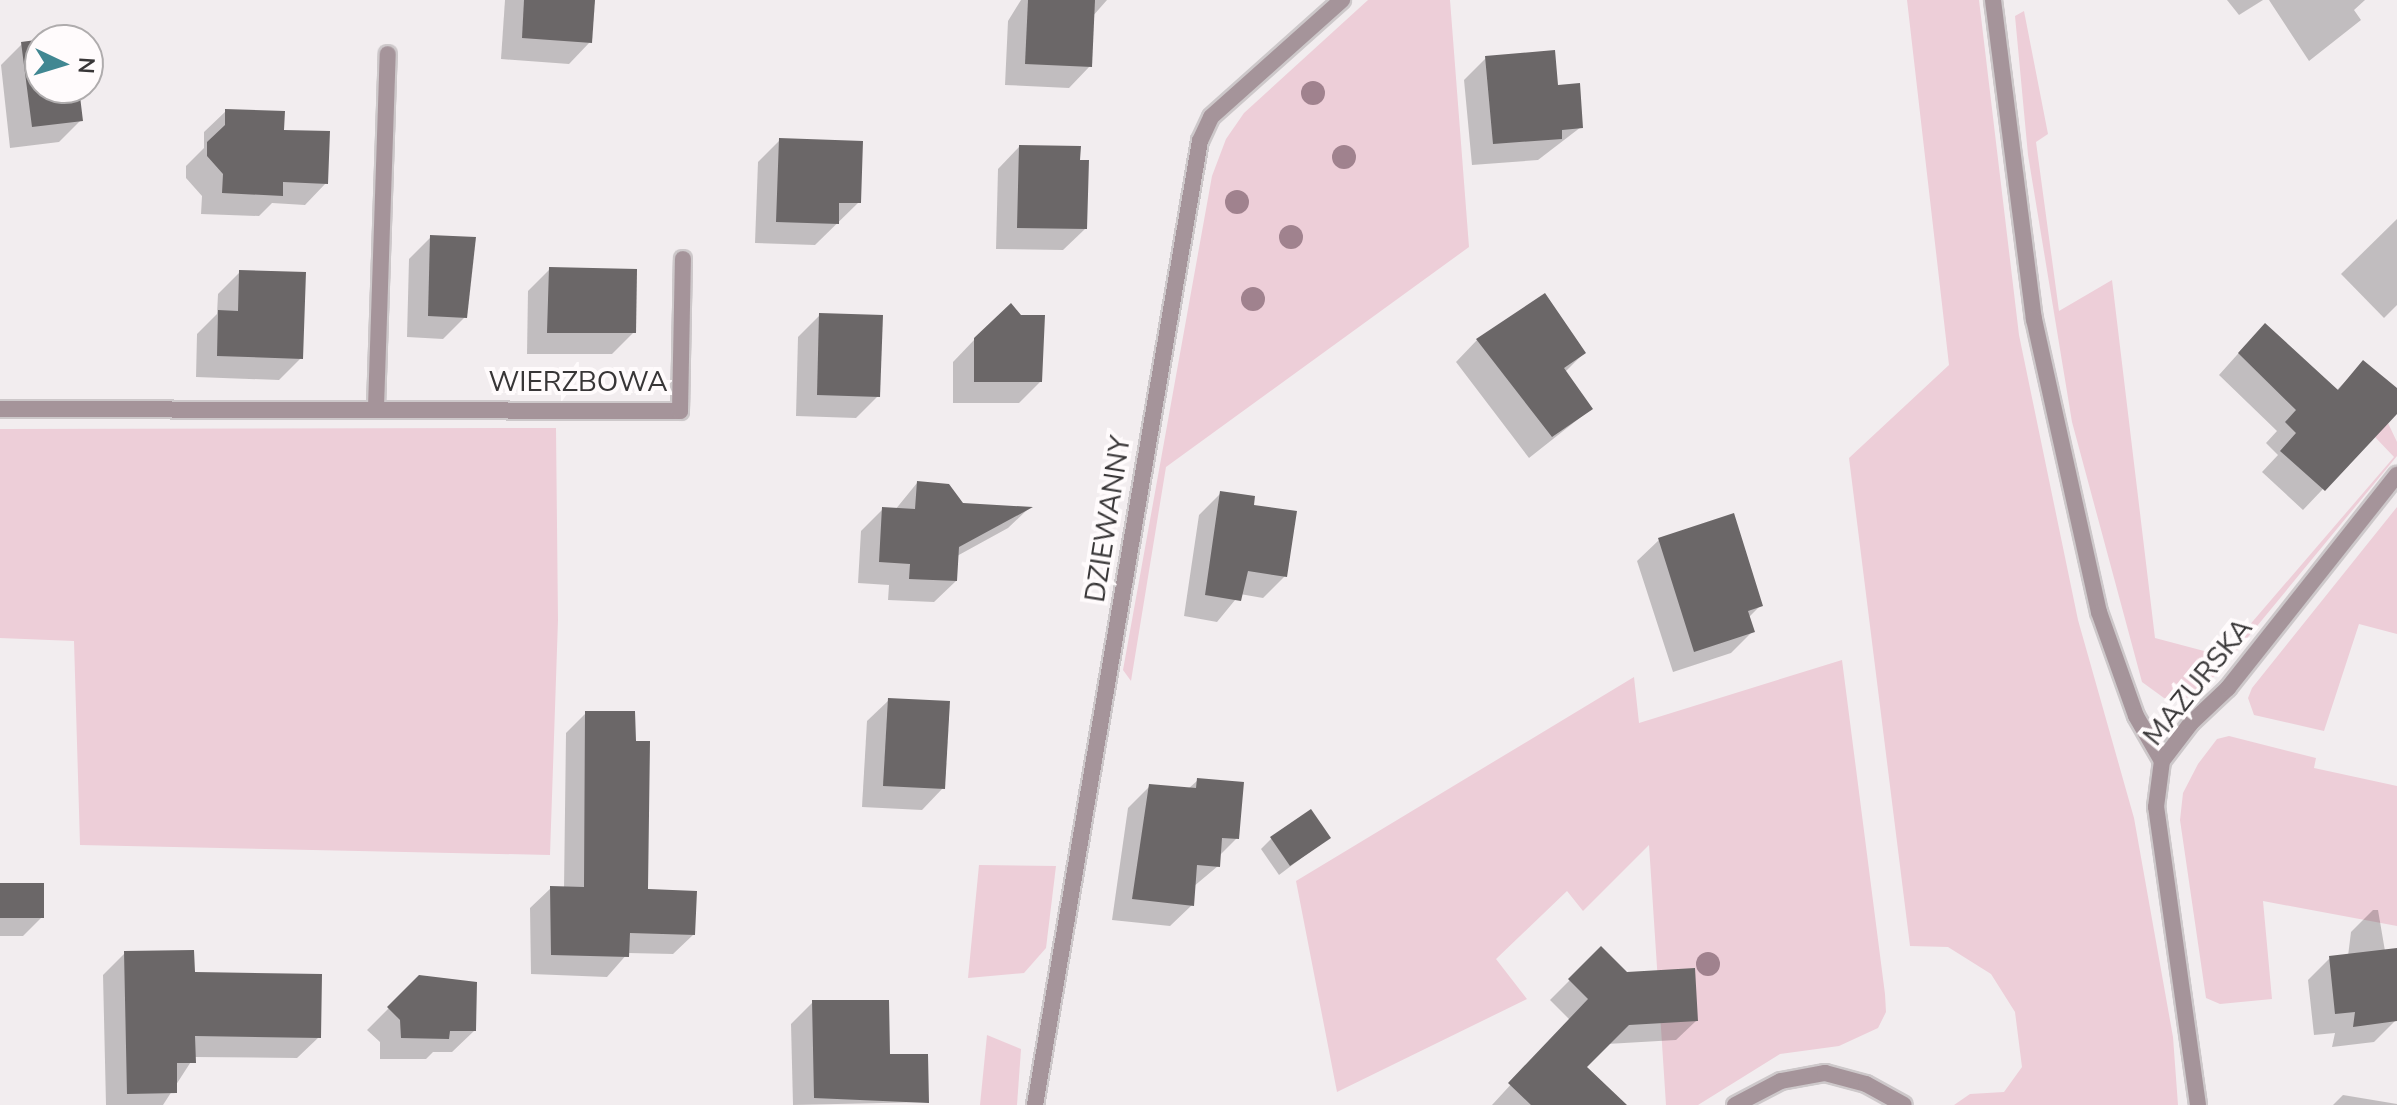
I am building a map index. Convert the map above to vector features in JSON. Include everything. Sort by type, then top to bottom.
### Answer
[{"type":"street","name":"DZIEWANNY","points":[[1035,1105],[1200,141],[1211,117],[1342,0]]},
{"type":"street","points":[[1993,0],[2034,319],[2099,612],[2136,716],[2162,761]]},
{"type":"street","points":[[376,407],[388,54]]},
{"type":"street","name":"WIERZBOWA","points":[[0,409],[376,407],[680,411],[683,259]]},
{"type":"street","name":"MAZURSKA","points":[[2198,1105],[2156,807],[2162,761],[2191,723],[2228,688],[2397,475]]},
{"type":"street","points":[[1735,1105],[1781,1081],[1825,1073],[1866,1084],[1904,1105]]},
{"type":"shaded area","points":[[1368,0],[1450,0],[1469,247],[1166,467],[1131,681],[1123,670],[1212,176],[1226,139],[1244,113]]},
{"type":"shaded area","points":[[1907,0],[1979,0],[2019,335],[2078,620],[2134,818],[2173,1037],[2178,1105],[1954,1105],[1970,1094],[2004,1092],[2022,1067],[2015,1012],[1991,974],[1948,947],[1910,946],[1849,458],[1949,365]]},
{"type":"shaded area","points":[[2024,11],[2048,134],[2036,142],[2059,311],[2112,280],[2155,638],[2223,656],[2394,457],[2375,437],[2388,423],[2397,442],[2397,456],[2220,671],[2194,695],[2179,701],[2164,698],[2142,682],[2072,422],[2028,155],[2015,16]]},
{"type":"shaded area","points":[[556,428],[558,620],[550,855],[80,845],[74,641],[0,638],[0,429]]},
{"type":"shaded area","points":[[2397,507],[2397,634],[2359,624],[2324,731],[2254,715],[2248,698],[2252,688]]},
{"type":"shaded area","points":[[1842,660],[1885,994],[1886,1012],[1878,1028],[1839,1046],[1780,1054],[1698,1105],[1666,1105],[1649,845],[1583,911],[1567,891],[1496,959],[1527,999],[1337,1092],[1296,881],[1634,677],[1639,723]]},
{"type":"shaded area","points":[[2229,736],[2316,758],[2314,768],[2397,786],[2397,926],[2263,901],[2272,999],[2220,1004],[2206,998],[2180,820],[2183,793],[2198,764],[2217,739]]},
{"type":"shaded area","points":[[979,865],[1056,866],[1046,948],[1024,973],[968,978]]},
{"type":"shaded area","points":[[987,1035],[1021,1049],[1017,1105],[980,1105]]},
{"type":"building","points":[[524,0],[595,0],[592,43],[522,38]]},
{"type":"building","points":[[1028,0],[1095,0],[1092,67],[1025,64]]},
{"type":"building","points":[[1555,50],[1558,85],[1580,83],[1583,128],[1562,130],[1562,139],[1493,144],[1485,56]]},
{"type":"building","points":[[29,104],[81,104],[83,121],[32,127]]},
{"type":"building","points":[[225,109],[285,111],[284,130],[330,131],[328,184],[283,182],[283,196],[222,193],[223,174],[207,156],[207,142],[225,125]]},
{"type":"building","points":[[779,138],[863,141],[861,203],[839,203],[839,224],[776,222]]},
{"type":"building","points":[[1019,145],[1081,146],[1080,160],[1089,160],[1087,229],[1017,228]]},
{"type":"building","points":[[430,235],[476,237],[467,318],[428,316]]},
{"type":"building","points":[[549,267],[637,269],[636,333],[547,333]]},
{"type":"building","points":[[239,270],[306,272],[303,359],[217,356],[218,310],[238,311]]},
{"type":"building","points":[[1545,293],[1586,353],[1564,368],[1593,409],[1552,437],[1476,339]]},
{"type":"building","points":[[1011,303],[1021,315],[1045,315],[1042,382],[974,382],[974,338]]},
{"type":"building","points":[[819,313],[883,315],[880,397],[817,395]]},
{"type":"building","points":[[2265,323],[2338,390],[2363,360],[2397,388],[2397,414],[2325,491],[2280,451],[2296,433],[2285,422],[2296,410],[2238,353]]},
{"type":"building","points":[[917,481],[949,484],[963,503],[1033,507],[959,547],[957,581],[909,579],[910,564],[879,562],[882,507],[915,509]]},
{"type":"building","points":[[1220,491],[1255,496],[1254,505],[1297,511],[1287,577],[1248,571],[1241,601],[1205,595]]},
{"type":"building","points":[[1734,513],[1763,606],[1748,611],[1755,632],[1694,652],[1658,538]]},
{"type":"building","points":[[888,698],[950,701],[945,789],[883,786]]},
{"type":"building","points":[[585,711],[635,711],[636,741],[650,741],[648,889],[697,891],[695,935],[630,933],[629,957],[551,955],[550,886],[584,887]]},
{"type":"building","points":[[1197,778],[1244,782],[1239,839],[1222,838],[1220,867],[1197,865],[1194,906],[1132,899],[1149,784],[1196,788]]},
{"type":"building","points":[[1311,809],[1331,838],[1290,866],[1270,837]]},
{"type":"building","points":[[0,883],[44,883],[44,918],[0,918]]},
{"type":"building","points":[[1601,946],[1627,972],[1695,968],[1698,1021],[1629,1025],[1587,1067],[1627,1105],[1531,1105],[1508,1083],[1588,999],[1568,979]]},
{"type":"building","points":[[2397,948],[2397,1021],[2353,1027],[2355,1012],[2335,1014],[2329,956]]},
{"type":"building","points":[[194,950],[195,972],[322,974],[321,1038],[195,1036],[196,1063],[177,1063],[177,1093],[127,1094],[124,951]]},
{"type":"building","points":[[419,975],[477,982],[476,1031],[450,1031],[449,1039],[401,1038],[400,1020],[387,1007]]},
{"type":"building","points":[[812,1000],[889,1000],[890,1054],[928,1054],[929,1103],[814,1098]]}]
